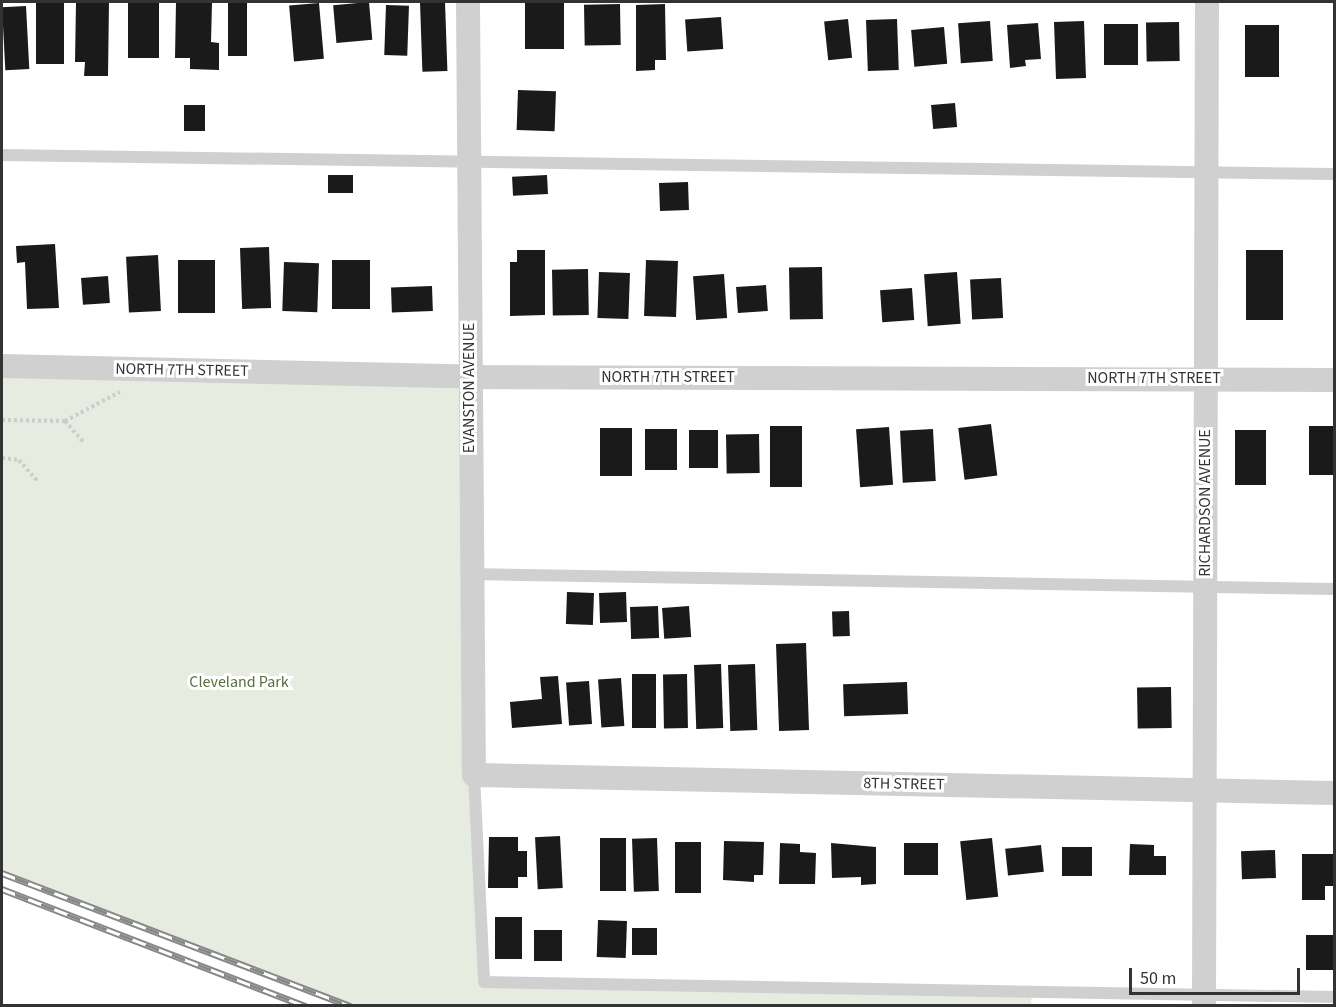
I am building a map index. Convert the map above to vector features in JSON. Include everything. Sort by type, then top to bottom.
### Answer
[{"type":"street","name":"EVANSTON AVENUE","points":[[468,2],[469,377],[474,775]]},
{"type":"street","name":"RICHARDSON AVENUE","points":[[1204,1000],[1207,2]]},
{"type":"street","name":"NORTH 7TH STREET","points":[[2,366],[469,377],[1335,380]]},
{"type":"street","name":"8TH STREET","points":[[474,775],[1335,793]]},
{"type":"lane","points":[[2,155],[1335,174]]},
{"type":"lane","points":[[471,574],[1335,589]]},
{"type":"lane","points":[[474,775],[484,982],[600,987],[1204,1000],[1335,997]]},
{"type":"path","points":[[2,420],[64,421],[130,387]]},
{"type":"path","points":[[64,421],[83,442]]},
{"type":"path","points":[[2,458],[19,460],[38,482]]},
{"type":"green space","name":"Cleveland Park","points":[[2,366],[469,377],[484,982],[1032,992],[1031,1005],[352,1005],[2,873]]},
{"type":"building","points":[[36,2],[64,2],[64,64],[36,64]]},
{"type":"building","points":[[76,2],[109,2],[108,76],[84,76],[85,62],[75,62]]},
{"type":"building","points":[[128,2],[159,2],[159,58],[128,58]]},
{"type":"building","points":[[176,2],[212,3],[211,42],[219,43],[219,70],[190,69],[190,58],[175,58]]},
{"type":"building","points":[[228,2],[247,2],[247,56],[228,56]]},
{"type":"building","points":[[369,2],[372,40],[336,43],[333,5]]},
{"type":"building","points":[[445,2],[447,71],[422,72],[420,3]]},
{"type":"building","points":[[525,2],[564,2],[564,49],[525,49]]},
{"type":"building","points":[[319,3],[324,59],[294,61],[289,6]]},
{"type":"building","points":[[620,4],[621,45],[585,46],[584,5]]},
{"type":"building","points":[[665,4],[666,60],[655,60],[655,70],[636,71],[636,5]]},
{"type":"building","points":[[386,5],[409,6],[407,56],[384,55]]},
{"type":"building","points":[[26,6],[29,69],[5,70],[2,7]]},
{"type":"building","points":[[721,17],[723,49],[687,51],[685,20]]},
{"type":"building","points":[[848,19],[852,58],[828,60],[824,22]]},
{"type":"building","points":[[897,19],[899,70],[868,71],[866,20]]},
{"type":"building","points":[[990,21],[993,61],[961,63],[958,23]]},
{"type":"building","points":[[1084,21],[1086,78],[1056,79],[1054,22]]},
{"type":"building","points":[[1179,22],[1180,61],[1147,62],[1146,23]]},
{"type":"building","points":[[1038,23],[1041,59],[1025,60],[1026,66],[1010,68],[1007,25]]},
{"type":"building","points":[[1104,24],[1138,24],[1138,65],[1104,65]]},
{"type":"building","points":[[1245,25],[1279,25],[1279,77],[1245,77]]},
{"type":"building","points":[[944,27],[947,64],[914,67],[911,30]]},
{"type":"building","points":[[518,90],[556,91],[555,131],[517,130]]},
{"type":"building","points":[[955,103],[957,127],[933,129],[931,105]]},
{"type":"building","points":[[184,105],[205,105],[205,131],[184,131]]},
{"type":"building","points":[[328,175],[353,175],[353,193],[328,193]]},
{"type":"building","points":[[547,175],[548,194],[513,196],[512,177]]},
{"type":"building","points":[[688,182],[689,210],[660,211],[659,183]]},
{"type":"building","points":[[55,244],[59,308],[27,309],[25,262],[17,263],[16,246]]},
{"type":"building","points":[[269,247],[271,308],[242,309],[240,248]]},
{"type":"building","points":[[517,250],[545,250],[545,315],[510,316],[510,262],[517,262]]},
{"type":"building","points":[[1246,250],[1283,250],[1283,320],[1246,320]]},
{"type":"building","points":[[158,255],[161,311],[129,313],[126,257]]},
{"type":"building","points":[[178,260],[215,260],[215,313],[178,313]]},
{"type":"building","points":[[332,260],[370,260],[370,309],[332,309]]},
{"type":"building","points":[[646,260],[678,261],[676,317],[644,316]]},
{"type":"building","points":[[284,262],[319,263],[317,312],[282,311]]},
{"type":"building","points":[[822,267],[823,319],[790,320],[789,268]]},
{"type":"building","points":[[588,269],[589,315],[553,316],[552,270]]},
{"type":"building","points":[[599,272],[630,273],[628,319],[597,318]]},
{"type":"building","points":[[957,272],[961,324],[928,326],[924,274]]},
{"type":"building","points":[[724,274],[727,318],[696,320],[693,276]]},
{"type":"building","points":[[108,276],[110,303],[83,305],[81,278]]},
{"type":"building","points":[[1001,278],[1003,318],[972,320],[970,280]]},
{"type":"building","points":[[766,285],[768,311],[738,313],[736,287]]},
{"type":"building","points":[[432,286],[433,311],[392,312],[391,287]]},
{"type":"building","points":[[912,288],[914,320],[882,322],[880,290]]},
{"type":"building","points":[[991,424],[997,476],[965,480],[958,428]]},
{"type":"building","points":[[770,426],[802,426],[802,487],[770,487]]},
{"type":"building","points":[[1309,426],[1334,426],[1334,475],[1309,475]]},
{"type":"building","points":[[889,427],[893,485],[860,487],[856,429]]},
{"type":"building","points":[[600,428],[632,428],[632,476],[600,476]]},
{"type":"building","points":[[645,429],[677,429],[677,470],[645,470]]},
{"type":"building","points":[[933,429],[936,481],[903,483],[900,431]]},
{"type":"building","points":[[689,430],[718,430],[718,468],[689,468]]},
{"type":"building","points":[[1235,430],[1266,430],[1266,485],[1235,485]]},
{"type":"building","points":[[759,434],[760,473],[727,474],[726,435]]},
{"type":"building","points":[[567,592],[594,593],[593,625],[566,624]]},
{"type":"building","points":[[626,592],[627,622],[600,623],[599,593]]},
{"type":"building","points":[[658,606],[659,638],[631,639],[630,607]]},
{"type":"building","points":[[689,606],[691,637],[664,639],[662,608]]},
{"type":"building","points":[[849,611],[850,636],[833,637],[832,612]]},
{"type":"building","points":[[806,643],[809,730],[779,731],[776,644]]},
{"type":"building","points":[[721,664],[723,728],[696,729],[694,665]]},
{"type":"building","points":[[755,664],[757,730],[730,731],[728,665]]},
{"type":"building","points":[[632,674],[656,674],[656,728],[632,728]]},
{"type":"building","points":[[663,674],[687,674],[688,728],[664,728]]},
{"type":"building","points":[[558,676],[562,724],[512,728],[510,702],[542,699],[540,677]]},
{"type":"building","points":[[621,678],[624,726],[601,727],[598,680]]},
{"type":"building","points":[[589,681],[592,724],[569,725],[566,683]]},
{"type":"building","points":[[907,682],[908,714],[844,716],[843,684]]},
{"type":"building","points":[[1171,687],[1172,728],[1138,729],[1137,688]]},
{"type":"building","points":[[560,836],[563,888],[538,889],[535,837]]},
{"type":"building","points":[[489,837],[518,837],[518,851],[527,851],[527,877],[518,877],[518,888],[488,888]]},
{"type":"building","points":[[600,838],[626,838],[626,891],[600,891]]},
{"type":"building","points":[[657,838],[659,891],[634,892],[632,839]]},
{"type":"building","points":[[992,838],[998,897],[966,900],[960,841]]},
{"type":"building","points":[[724,841],[764,842],[763,875],[754,875],[754,882],[723,880]]},
{"type":"building","points":[[675,842],[701,842],[701,893],[675,893]]},
{"type":"building","points":[[780,843],[800,844],[800,852],[816,853],[815,884],[779,884]]},
{"type":"building","points":[[831,843],[876,847],[876,884],[861,885],[861,877],[832,878]]},
{"type":"building","points":[[904,843],[938,843],[938,875],[904,875]]},
{"type":"building","points":[[1130,844],[1154,845],[1154,856],[1166,856],[1166,875],[1129,875]]},
{"type":"building","points":[[1041,845],[1044,872],[1008,876],[1005,849]]},
{"type":"building","points":[[1062,847],[1092,847],[1092,876],[1062,876]]},
{"type":"building","points":[[1275,850],[1276,878],[1242,879],[1241,851]]},
{"type":"building","points":[[1302,854],[1334,854],[1334,886],[1325,886],[1325,900],[1302,900]]},
{"type":"building","points":[[495,917],[522,917],[522,959],[495,959]]},
{"type":"building","points":[[598,920],[627,921],[626,958],[597,957]]},
{"type":"building","points":[[632,928],[657,928],[657,955],[632,955]]},
{"type":"building","points":[[534,930],[562,930],[562,961],[534,961]]},
{"type":"building","points":[[1306,935],[1334,935],[1334,970],[1306,970]]},
{"type":"railway","points":[[2,873],[351,1006]]},
{"type":"railway","points":[[2,889],[306,1006]]}]
